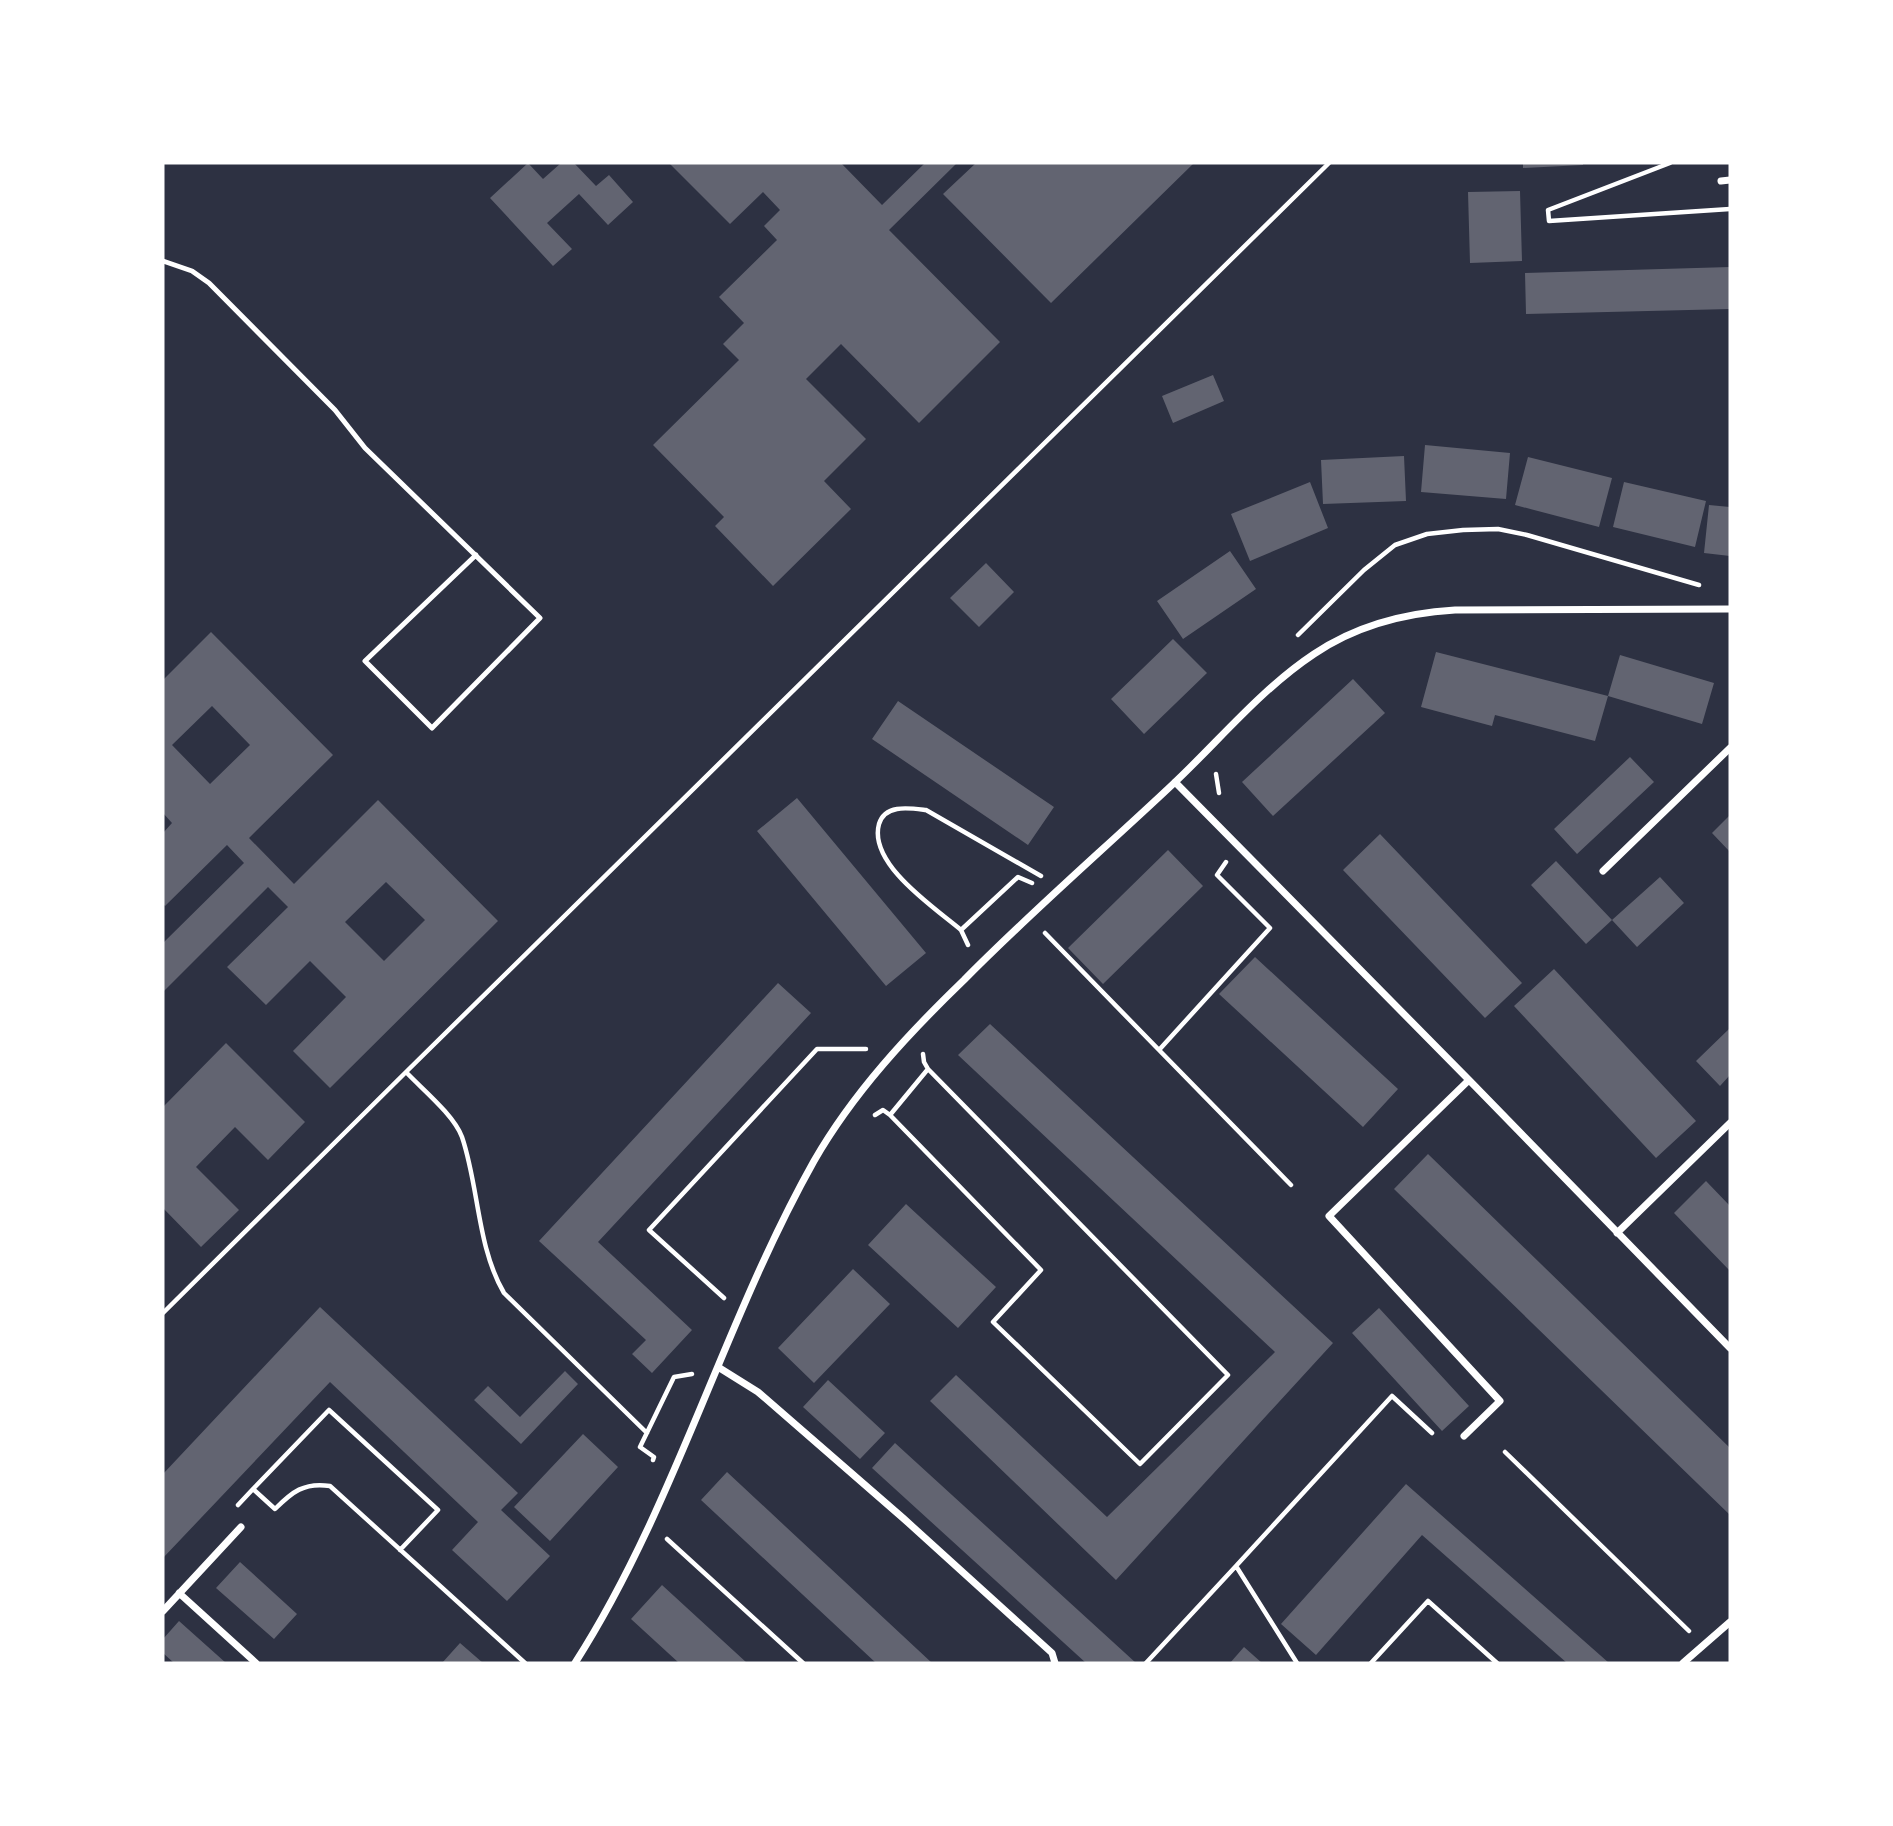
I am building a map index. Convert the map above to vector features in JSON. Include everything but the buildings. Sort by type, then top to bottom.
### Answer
[{"type":"street","points":[[575,1663],[621,1584],[780,1224],[817,1157],[880,1069],[926,1017],[1014,929],[1175,782],[1271,687],[1314,654],[1348,635],[1380,622],[1416,613],[1455,610],[1730,609]]},
{"type":"street","points":[[1603,871],[1730,748]]},
{"type":"street","points":[[1175,782],[1730,1348]]},
{"type":"street","points":[[1464,1436],[1500,1401],[1329,1216],[1469,1080]]},
{"type":"street","points":[[1617,1233],[1730,1123]]},
{"type":"street","points":[[718,1367],[758,1392],[903,1518],[1052,1653],[1055,1663]]},
{"type":"street","points":[[163,1611],[241,1527]]},
{"type":"street","points":[[179,1593],[256,1663]]},
{"type":"street","points":[[1683,1663],[1730,1622]]},
{"type":"lane","points":[[163,261],[192,271],[209,283],[335,410],[365,448],[476,555],[540,618],[432,727],[365,661],[476,555]]},
{"type":"path","points":[[163,1313],[1329,163]]},
{"type":"path","points":[[1670,163],[1548,210],[1549,221],[1730,209]]},
{"type":"path","points":[[1295,638],[1364,570],[1395,545],[1439,532],[1497,529],[1527,535],[1709,588]]},
{"type":"path","points":[[1219,768],[1215,778],[1223,800]]},
{"type":"path","points":[[961,930],[1018,877],[1037,885],[1044,878],[926,810],[907,807],[893,809],[881,818],[877,833],[880,848],[899,876],[961,930],[970,949]]},
{"type":"path","points":[[1160,1050],[1270,928],[1217,875],[1226,862],[1223,855]]},
{"type":"path","points":[[1034,939],[1043,931],[1291,1185]]},
{"type":"path","points":[[732,1290],[727,1301],[649,1230],[817,1049],[877,1050]]},
{"type":"path","points":[[872,1119],[877,1112],[883,1110],[890,1115],[1041,1270],[993,1322],[1140,1464],[1228,1375],[928,1069],[923,1056],[925,1050]]},
{"type":"path","points":[[890,1115],[928,1069]]},
{"type":"path","points":[[406,1072],[446,1114],[461,1136],[490,1259],[496,1280],[504,1293],[646,1433]]},
{"type":"path","points":[[649,1469],[654,1457],[640,1447],[646,1433],[674,1377],[693,1374]]},
{"type":"path","points":[[1146,1663],[1392,1396],[1432,1433]]},
{"type":"path","points":[[400,1550],[438,1510],[329,1410],[253,1489],[275,1509],[293,1491],[304,1486],[330,1486],[400,1550],[525,1663]]},
{"type":"path","points":[[1505,1452],[1691,1632]]},
{"type":"path","points":[[663,1536],[803,1663]]},
{"type":"path","points":[[1236,1566],[1297,1663]]},
{"type":"path","points":[[1371,1663],[1428,1601],[1497,1663]]}]
